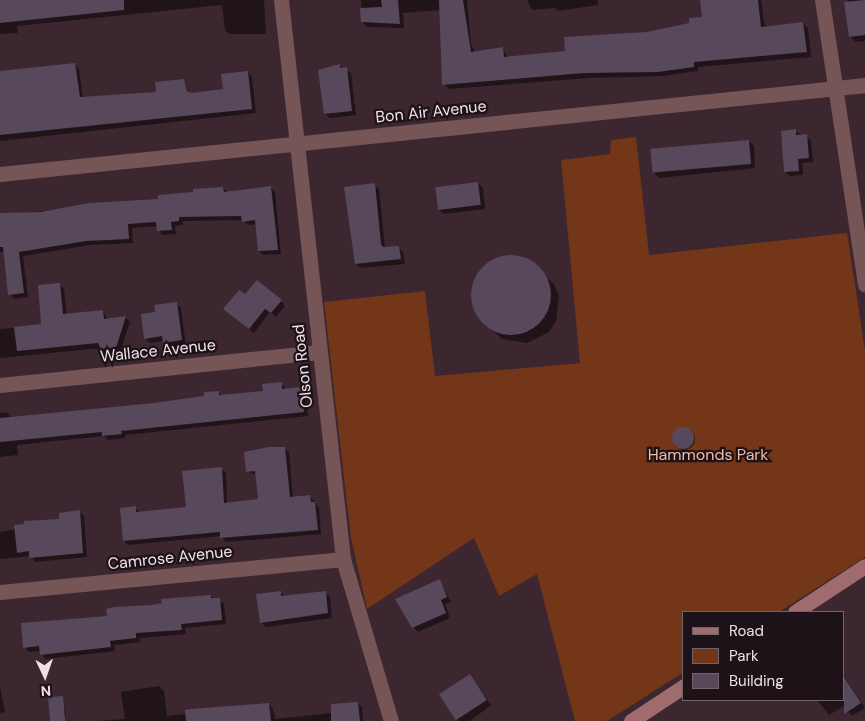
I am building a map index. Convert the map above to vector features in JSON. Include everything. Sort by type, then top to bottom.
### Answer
[{"type":"street","name":"Olson Road","points":[[281,0],[343,559],[391,721]]},
{"type":"street","points":[[822,0],[865,285]]},
{"type":"street","name":"Bon Air Avenue","points":[[0,174],[865,85]]},
{"type":"street","name":"Wallace Avenue","points":[[0,385],[319,352]]},
{"type":"street","name":"Camrose Avenue","points":[[0,592],[343,559]]},
{"type":"street","points":[[797,611],[865,566]]},
{"type":"street","points":[[631,721],[682,687]]},
{"type":"green space","name":"Hammonds Park","points":[[636,137],[649,255],[847,233],[865,350],[865,557],[781,611],[682,611],[682,673],[607,721],[575,721],[537,574],[499,596],[474,538],[367,609],[351,538],[324,302],[425,291],[435,376],[580,363],[561,160],[610,154],[611,140]]},
{"type":"building","points":[[0,0],[124,0],[124,10],[0,23]]},
{"type":"building","points":[[381,0],[398,0],[400,24],[361,22],[360,8],[382,7]]},
{"type":"building","points":[[439,0],[463,0],[471,52],[503,47],[504,57],[565,51],[564,37],[647,32],[689,23],[689,18],[702,17],[700,0],[758,0],[761,27],[803,22],[807,52],[694,62],[694,67],[658,72],[584,73],[442,85]]},
{"type":"building","points":[[865,0],[865,35],[849,37],[844,2]]},
{"type":"building","points":[[75,63],[80,97],[156,92],[155,82],[184,79],[187,91],[191,93],[223,89],[221,74],[248,71],[252,109],[0,135],[0,71]]},
{"type":"building","points":[[340,64],[340,68],[347,67],[352,111],[324,114],[318,70]]},
{"type":"building","points":[[796,129],[796,135],[807,134],[809,158],[798,159],[799,171],[784,172],[781,131]]},
{"type":"building","points":[[749,140],[751,164],[652,173],[650,149]]},
{"type":"building","points":[[478,182],[481,205],[438,210],[435,187]]},
{"type":"building","points":[[375,183],[381,244],[383,247],[399,246],[401,259],[355,264],[344,187]]},
{"type":"building","points":[[271,186],[278,250],[258,251],[255,220],[242,222],[241,216],[179,217],[179,221],[171,222],[172,230],[157,231],[156,222],[128,224],[129,239],[86,241],[19,252],[24,293],[8,295],[3,247],[0,247],[0,213],[41,212],[89,203],[158,199],[158,195],[193,192],[193,189],[223,187],[224,192]]},
{"type":"building","points":[[511,255],[526,258],[539,267],[548,280],[551,295],[548,310],[539,323],[526,332],[511,335],[496,332],[483,323],[474,310],[471,295],[474,280],[483,267],[496,258]]},
{"type":"building","points":[[257,280],[282,300],[271,313],[265,309],[249,329],[223,309],[239,290],[245,294]]},
{"type":"building","points":[[60,283],[63,314],[103,310],[104,319],[126,316],[116,348],[101,349],[98,343],[17,351],[14,327],[41,324],[38,285]]},
{"type":"building","points":[[177,302],[182,340],[163,343],[162,336],[144,339],[141,314],[155,312],[154,305]]},
{"type":"building","points":[[282,382],[282,389],[302,387],[304,412],[121,431],[122,434],[102,436],[102,432],[0,442],[0,418],[154,403],[204,396],[204,392],[219,391],[219,395],[263,391],[262,384]]},
{"type":"building","points":[[683,427],[691,430],[694,438],[691,446],[683,449],[675,446],[672,438],[675,430]]},
{"type":"building","points":[[269,447],[285,447],[290,497],[310,495],[311,502],[315,502],[318,530],[220,538],[220,532],[123,541],[120,508],[136,506],[136,512],[186,507],[182,471],[222,467],[224,503],[258,499],[255,471],[246,472],[244,452]]},
{"type":"building","points":[[80,510],[83,553],[29,558],[29,551],[17,553],[14,525],[24,524],[24,521],[59,519],[59,513]]},
{"type":"building","points":[[440,579],[447,597],[441,600],[446,613],[412,628],[395,599]]},
{"type":"building","points":[[281,591],[281,596],[326,591],[328,613],[260,623],[256,594]]},
{"type":"building","points":[[211,595],[211,598],[220,598],[222,620],[181,624],[182,630],[136,633],[136,638],[110,641],[111,647],[40,655],[39,646],[23,648],[21,623],[107,616],[106,609],[114,607],[152,605],[162,603],[161,599]]},
{"type":"building","points":[[470,674],[487,700],[456,720],[439,694]]},
{"type":"building","points":[[845,679],[861,703],[844,714],[845,701]]},
{"type":"building","points":[[63,696],[65,721],[50,721],[48,697]]},
{"type":"building","points":[[358,702],[360,721],[331,721],[331,704]]},
{"type":"building","points":[[269,703],[271,721],[186,721],[185,710]]}]
